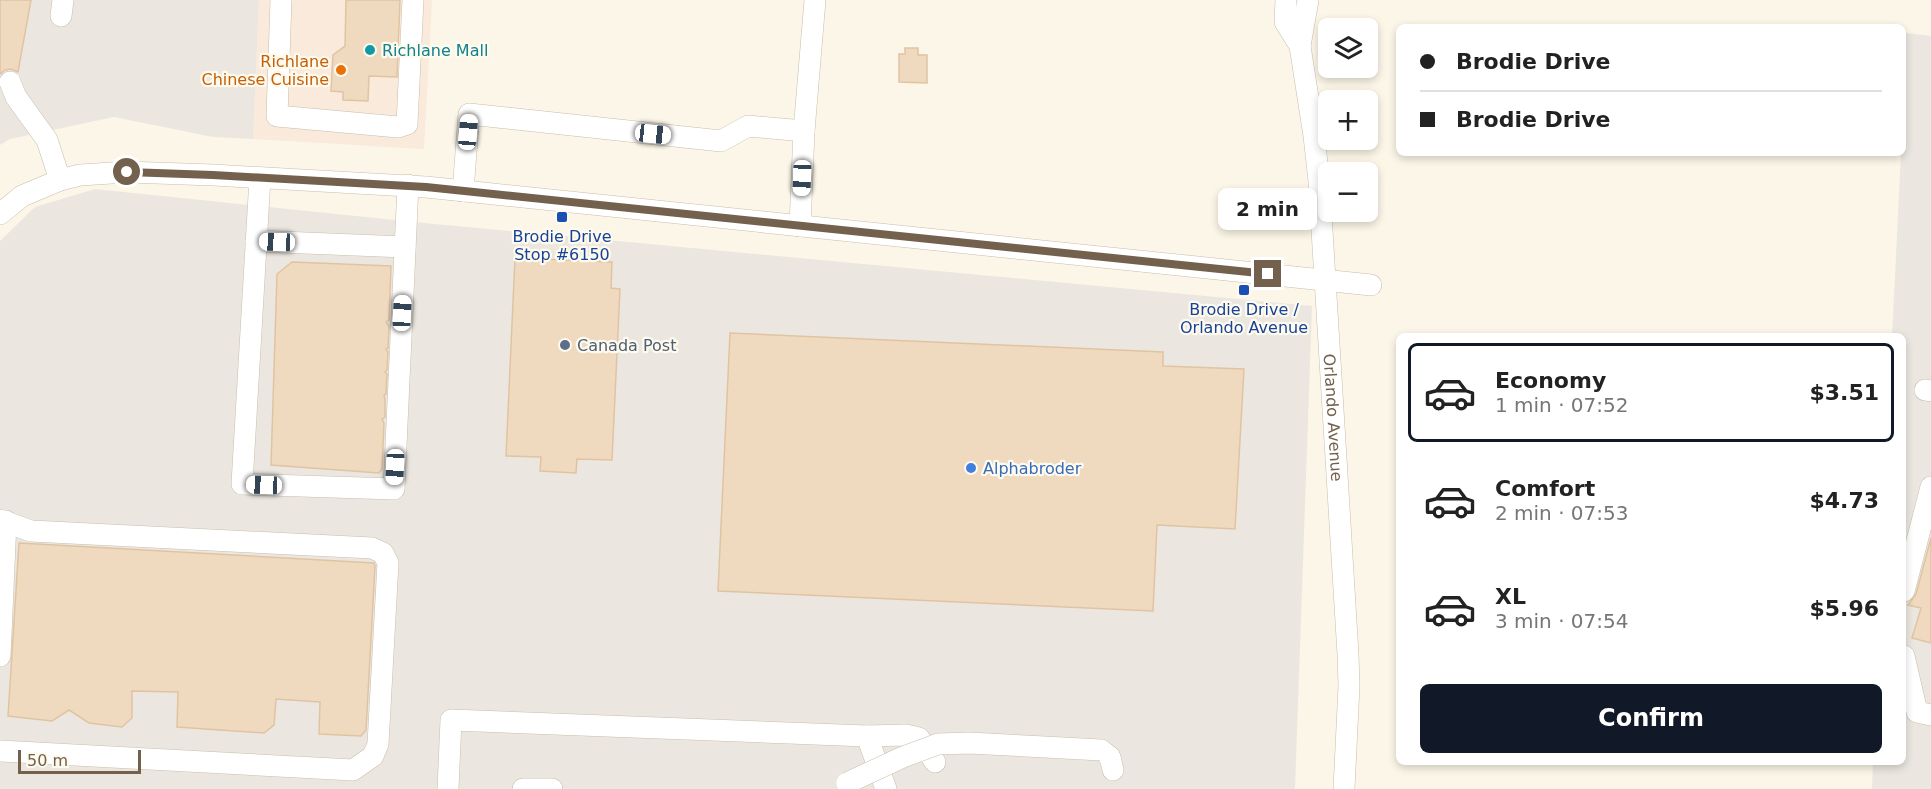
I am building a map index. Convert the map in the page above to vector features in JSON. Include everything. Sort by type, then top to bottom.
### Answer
[{"type":"street","points":[[281,0],[277,116],[398,127],[407,124],[413,0]]},
{"type":"street","points":[[800,226],[804,131],[815,0]]},
{"type":"street","name":"Orlando Avenue","points":[[1286,0],[1285,22],[1300,46]]},
{"type":"street","name":"Orlando Avenue","points":[[1308,0],[1300,46],[1314,136],[1326,281],[1348,654],[1349,686],[1344,789]]},
{"type":"street","points":[[10,82],[16,97],[47,140],[60,180]]},
{"type":"street","points":[[464,191],[469,114],[721,141],[748,126],[804,131]]},
{"type":"street","points":[[0,214],[22,196],[60,180],[103,172],[408,185],[1371,285]]},
{"type":"street","points":[[260,178],[242,484],[394,489],[408,185]]},
{"type":"street","points":[[256,242],[405,247]]},
{"type":"street","points":[[1906,583],[1931,487]]},
{"type":"street","points":[[0,656],[3,521],[31,531],[372,548],[383,553],[388,563],[378,744],[373,756],[353,770],[0,751]]},
{"type":"street","points":[[1906,665],[1917,712],[1931,715]]},
{"type":"street","points":[[448,789],[451,720],[871,746],[919,738],[935,762]]},
{"type":"street","points":[[841,786],[938,744],[969,743],[1101,750],[1110,757],[1113,770]]},
{"type":"street","points":[[871,746],[886,789]]},
{"type":"street","points":[[523,789],[552,789]]},
{"type":"shaded area","points":[[0,0],[259,0],[253,139],[213,137],[114,117],[10,139],[0,145]]},
{"type":"shaded area","points":[[259,0],[432,0],[424,149],[253,139]]},
{"type":"shaded area","points":[[1906,33],[1931,36],[1931,789],[1872,789],[1873,765],[1906,765],[1906,333],[1892,333],[1901,156],[1906,156]]},
{"type":"shaded area","points":[[95,189],[424,223],[1312,306],[1295,789],[0,789],[0,241],[35,207]]},
{"type":"building","points":[[0,0],[31,0],[18,72],[11,69],[0,74]]},
{"type":"building","name":"Richlane Mall","points":[[346,0],[400,0],[397,77],[369,76],[368,101],[343,100],[343,92],[331,91],[333,55],[345,46]]},
{"type":"building","points":[[905,48],[918,48],[918,55],[927,55],[927,83],[899,82],[899,54],[905,54]]},
{"type":"building","points":[[515,258],[612,262],[611,288],[620,289],[612,460],[577,459],[576,473],[540,471],[541,457],[506,456]]},
{"type":"building","points":[[292,262],[391,266],[389,320],[386,322],[389,326],[388,348],[386,349],[388,352],[385,372],[387,374],[386,394],[384,395],[385,417],[382,419],[384,423],[382,469],[379,473],[271,465],[277,274]]},
{"type":"building","points":[[730,333],[1163,352],[1163,366],[1244,369],[1235,529],[1157,525],[1153,611],[718,591]]},
{"type":"building","points":[[1931,538],[1931,643],[1912,638],[1921,608],[1908,605],[1916,594]]},
{"type":"building","points":[[19,543],[374,563],[366,730],[361,736],[319,734],[320,702],[276,699],[274,725],[264,733],[177,727],[178,692],[132,691],[132,718],[122,727],[89,723],[69,710],[52,721],[8,716]]},
{"type":"place","name":"Richlane Mall","points":[[370,50]]},
{"type":"place","name":"Richlane Chinese Cuisine","points":[[341,70]]},
{"type":"place","name":"Brodie Drive Stop #6150","points":[[562,217]]},
{"type":"place","name":"Brodie Drive / Orlando Avenue","points":[[1244,290]]},
{"type":"place","name":"Canada Post","points":[[565,345]]},
{"type":"place","name":"Alphabroder","points":[[971,468]]},
{"type":"route","points":[[127,172],[426,187],[1268,274]]}]
